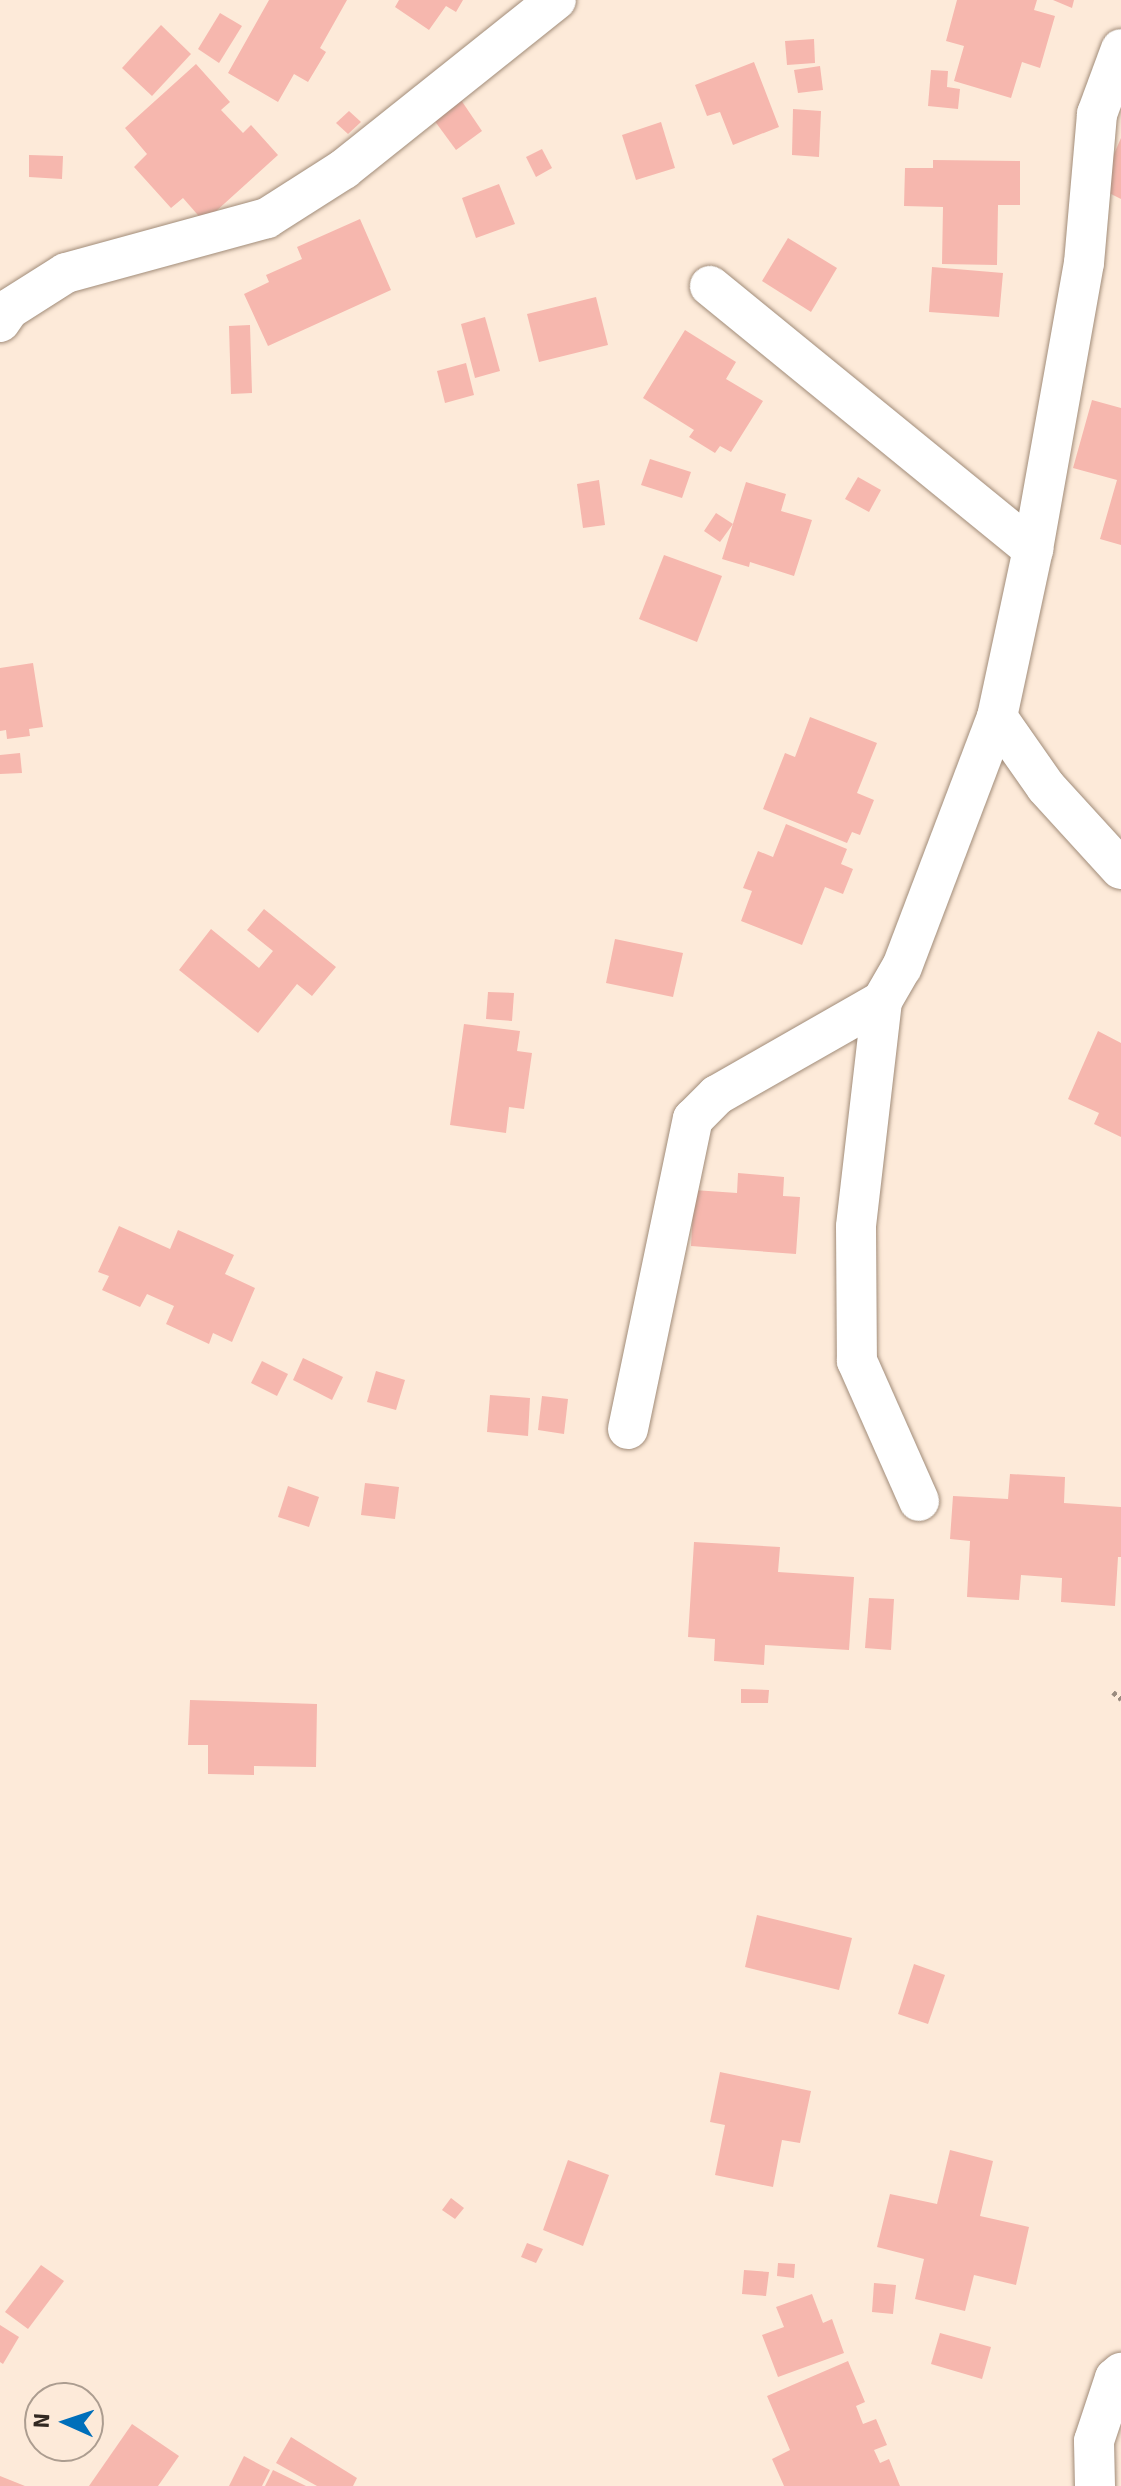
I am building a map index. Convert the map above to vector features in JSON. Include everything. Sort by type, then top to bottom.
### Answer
[{"type":"street","points":[[0,322],[9,309],[66,273],[267,218],[344,169],[556,0]]},
{"type":"street","points":[[919,1501],[857,1361],[856,1227],[882,1001],[902,967],[997,717],[1033,549],[1084,263],[1097,114],[1121,49]]},
{"type":"street","points":[[710,286],[1033,549]]},
{"type":"street","points":[[997,717],[1046,787],[1121,869]]},
{"type":"street","points":[[628,1429],[693,1119],[717,1095],[882,1001]]},
{"type":"street","points":[[1095,2486],[1094,2441],[1115,2378],[1121,2373]]},
{"type":"path","points":[[1113,1692],[1121,1699]]},
{"type":"building","points":[[269,0],[347,0],[320,48],[326,52],[308,82],[294,74],[278,102],[228,73]]},
{"type":"building","points":[[399,0],[463,0],[456,12],[446,6],[429,30],[395,7]]},
{"type":"building","points":[[957,0],[1037,0],[1034,10],[1055,16],[1040,68],[1022,62],[1011,98],[954,81],[964,46],[946,41]]},
{"type":"building","points":[[1053,0],[1074,0],[1072,8]]},
{"type":"building","points":[[220,13],[242,26],[219,63],[198,49]]},
{"type":"building","points":[[161,25],[191,54],[152,96],[122,68]]},
{"type":"building","points":[[814,39],[815,63],[787,65],[785,41]]},
{"type":"building","points":[[754,62],[779,127],[733,145],[720,112],[707,116],[695,85]]},
{"type":"building","points":[[196,64],[230,102],[221,110],[243,133],[251,125],[278,155],[204,222],[183,198],[171,208],[134,167],[147,154],[125,128]]},
{"type":"building","points":[[820,66],[823,90],[798,93],[794,70]]},
{"type":"building","points":[[931,70],[948,71],[947,87],[960,89],[958,109],[928,106]]},
{"type":"building","points":[[461,100],[482,131],[456,150],[434,120]]},
{"type":"building","points":[[793,109],[821,111],[819,157],[792,155]]},
{"type":"building","points":[[349,111],[361,122],[348,134],[336,123]]},
{"type":"building","points":[[661,122],[675,168],[636,180],[622,135]]},
{"type":"building","points":[[1121,138],[1121,199],[1099,188]]},
{"type":"building","points":[[542,149],[552,168],[536,177],[526,157]]},
{"type":"building","points":[[29,155],[63,156],[62,179],[29,177]]},
{"type":"building","points":[[933,160],[1020,161],[1020,205],[998,205],[997,265],[942,264],[943,207],[904,206],[905,168],[933,168]]},
{"type":"building","points":[[499,184],[515,224],[476,238],[462,198]]},
{"type":"building","points":[[360,219],[391,290],[268,346],[244,294],[269,282],[266,275],[302,259],[297,247]]},
{"type":"building","points":[[788,238],[837,268],[811,312],[762,281]]},
{"type":"building","points":[[932,267],[1003,273],[999,317],[929,312]]},
{"type":"building","points":[[596,297],[608,345],[539,362],[527,314]]},
{"type":"building","points":[[485,317],[500,371],[475,378],[461,324]]},
{"type":"building","points":[[250,325],[252,393],[231,394],[229,326]]},
{"type":"building","points":[[685,330],[736,362],[726,379],[763,401],[731,452],[720,446],[715,453],[689,437],[694,430],[643,398]]},
{"type":"building","points":[[466,363],[474,395],[445,403],[437,371]]},
{"type":"building","points":[[1092,400],[1121,408],[1121,545],[1100,539],[1117,480],[1073,468]]},
{"type":"building","points":[[650,459],[691,472],[682,498],[641,485]]},
{"type":"building","points":[[858,477],[881,490],[869,512],[845,499]]},
{"type":"building","points":[[599,480],[605,525],[583,528],[577,484]]},
{"type":"building","points":[[746,482],[786,494],[781,511],[812,520],[794,576],[750,562],[749,567],[722,559]]},
{"type":"building","points":[[716,513],[733,524],[720,542],[704,531]]},
{"type":"building","points":[[664,555],[722,576],[697,642],[639,619]]},
{"type":"building","points":[[33,663],[43,727],[29,729],[30,736],[7,739],[6,730],[0,731],[0,668]]},
{"type":"building","points":[[810,717],[877,743],[857,793],[874,800],[860,835],[852,832],[847,843],[763,809],[785,753],[795,757]]},
{"type":"building","points":[[20,753],[22,773],[0,774],[0,755]]},
{"type":"building","points":[[786,824],[847,849],[841,864],[853,869],[843,894],[825,887],[802,945],[741,921],[752,891],[743,888],[758,851],[773,857]]},
{"type":"building","points":[[264,909],[336,967],[312,996],[297,984],[258,1033],[179,970],[211,929],[259,968],[273,951],[247,930]]},
{"type":"building","points":[[615,939],[683,953],[673,997],[606,983]]},
{"type":"building","points":[[488,992],[514,993],[512,1021],[486,1019]]},
{"type":"building","points":[[464,1024],[520,1031],[517,1051],[532,1053],[524,1109],[509,1107],[506,1133],[450,1125]]},
{"type":"building","points":[[1098,1031],[1121,1043],[1121,1137],[1094,1124],[1099,1113],[1068,1099]]},
{"type":"building","points":[[738,1173],[784,1177],[783,1196],[800,1197],[796,1254],[691,1246],[694,1190],[737,1193]]},
{"type":"building","points":[[119,1226],[170,1249],[178,1230],[234,1255],[225,1274],[255,1288],[232,1342],[213,1333],[209,1344],[166,1324],[174,1306],[147,1294],[140,1307],[102,1290],[109,1276],[98,1272]]},
{"type":"building","points":[[303,1358],[343,1377],[332,1400],[293,1380]]},
{"type":"building","points":[[262,1361],[288,1374],[277,1396],[251,1383]]},
{"type":"building","points":[[376,1371],[405,1380],[396,1410],[367,1402]]},
{"type":"building","points":[[490,1395],[530,1398],[528,1436],[487,1432]]},
{"type":"building","points":[[542,1396],[568,1399],[564,1434],[538,1430]]},
{"type":"building","points":[[1010,1474],[1065,1477],[1064,1503],[1121,1507],[1121,1557],[1118,1557],[1115,1606],[1061,1602],[1062,1578],[1021,1575],[1019,1600],[967,1597],[970,1541],[950,1539],[953,1496],[1008,1499]]},
{"type":"building","points":[[365,1483],[399,1487],[395,1519],[361,1515]]},
{"type":"building","points":[[288,1486],[319,1497],[309,1527],[278,1517]]},
{"type":"building","points":[[694,1542],[780,1547],[778,1572],[854,1577],[849,1650],[765,1645],[764,1665],[714,1661],[715,1639],[688,1637]]},
{"type":"building","points":[[869,1598],[894,1599],[891,1650],[865,1648]]},
{"type":"building","points":[[741,1689],[769,1690],[768,1703],[741,1703]]},
{"type":"building","points":[[190,1700],[317,1704],[316,1767],[254,1766],[254,1775],[208,1774],[208,1745],[188,1745]]},
{"type":"building","points":[[757,1915],[852,1938],[839,1990],[745,1967]]},
{"type":"building","points":[[914,1964],[945,1975],[928,2024],[898,2014]]},
{"type":"building","points":[[720,2072],[811,2091],[800,2143],[782,2140],[773,2187],[715,2175],[725,2125],[710,2122]]},
{"type":"building","points":[[950,2150],[993,2161],[980,2216],[1029,2227],[1016,2285],[974,2275],[965,2311],[915,2299],[924,2259],[877,2247],[890,2194],[937,2204]]},
{"type":"building","points":[[568,2160],[609,2175],[583,2246],[543,2230]]},
{"type":"building","points":[[451,2198],[464,2208],[455,2219],[442,2210]]},
{"type":"building","points":[[527,2243],[543,2249],[536,2263],[521,2257]]},
{"type":"building","points":[[778,2263],[795,2264],[794,2278],[777,2276]]},
{"type":"building","points":[[41,2265],[64,2281],[28,2329],[5,2312]]},
{"type":"building","points":[[744,2270],[769,2272],[766,2296],[742,2294]]},
{"type":"building","points":[[874,2283],[896,2285],[893,2314],[872,2312]]},
{"type":"building","points":[[812,2294],[823,2323],[832,2319],[844,2353],[778,2377],[762,2335],[784,2327],[776,2307]]},
{"type":"building","points":[[0,2325],[19,2337],[3,2364],[0,2362]]},
{"type":"building","points":[[940,2333],[991,2347],[982,2379],[931,2364]]},
{"type":"building","points":[[848,2361],[865,2402],[856,2406],[863,2424],[876,2419],[887,2445],[874,2450],[880,2463],[889,2459],[900,2486],[784,2486],[772,2459],[790,2450],[767,2396]]},
{"type":"building","points":[[132,2424],[179,2456],[158,2486],[89,2486]]},
{"type":"building","points":[[291,2437],[357,2478],[353,2486],[317,2486],[276,2463]]},
{"type":"building","points":[[244,2456],[270,2470],[262,2486],[229,2486]]},
{"type":"building","points":[[273,2470],[306,2486],[265,2486]]},
{"type":"building","points":[[0,2476],[25,2486],[0,2486]]}]
